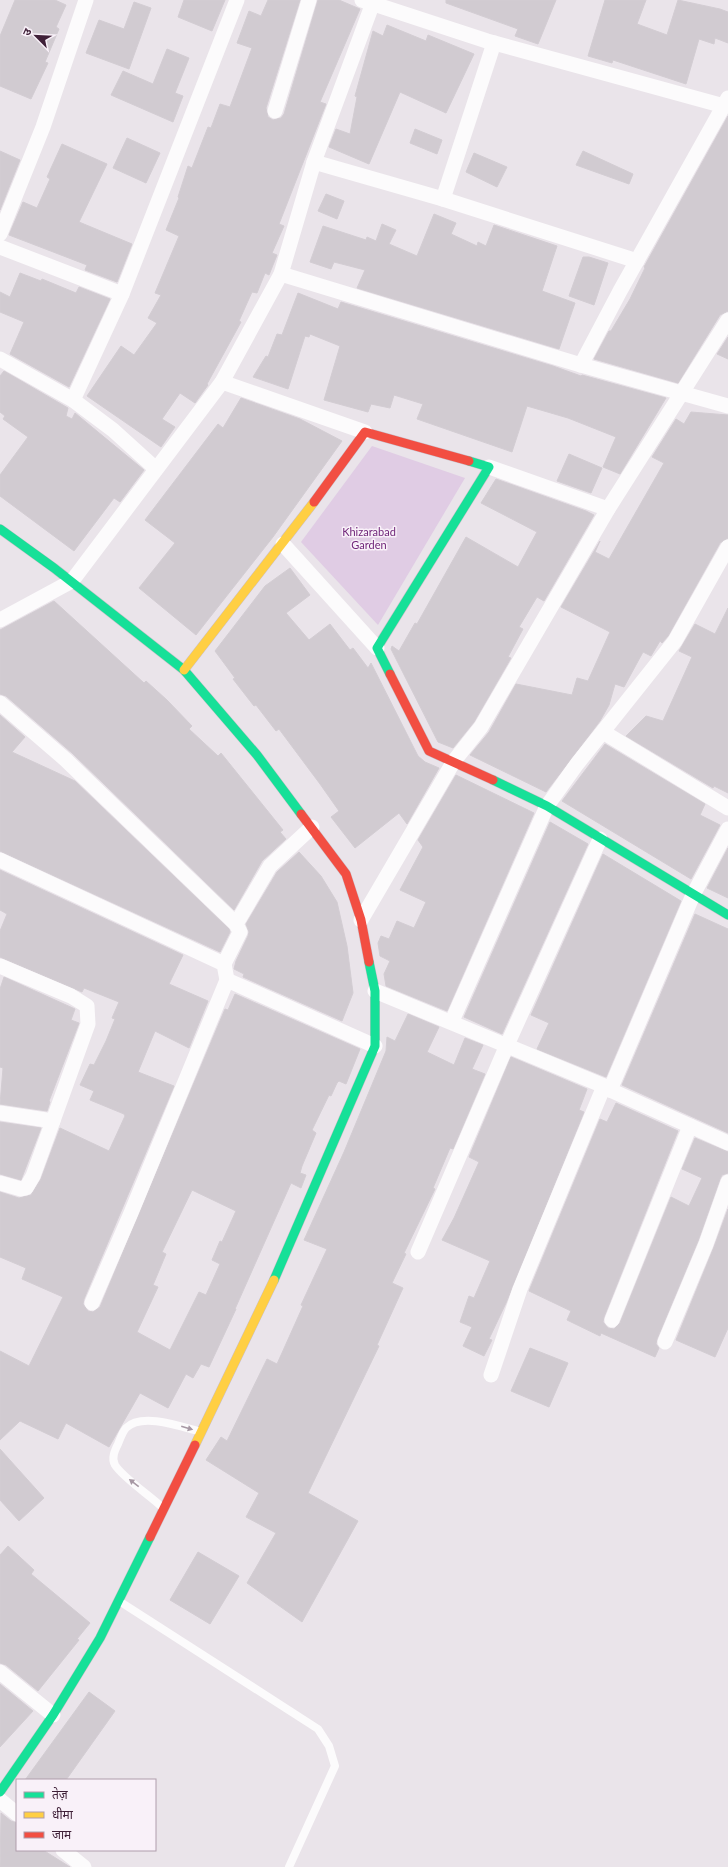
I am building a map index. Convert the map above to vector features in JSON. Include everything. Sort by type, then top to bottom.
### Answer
[{"type":"main road","points":[[184,670],[283,544],[365,432],[489,467],[377,648],[429,751],[454,761],[548,806],[600,839],[728,915]]},
{"type":"main road","points":[[0,530],[72,581],[184,670],[257,755],[346,874],[361,920],[375,991],[375,1046],[265,1301],[100,1638],[53,1715],[0,1792]]},
{"type":"street","points":[[0,234],[43,127],[86,0]]},
{"type":"street","points":[[73,400],[122,294],[237,0]]},
{"type":"street","points":[[275,111],[309,0]]},
{"type":"street","points":[[0,620],[72,581],[222,382],[281,274],[314,162],[370,1],[494,43],[726,102],[581,364]]},
{"type":"street","points":[[443,199],[494,43]]},
{"type":"street","points":[[314,162],[443,199],[637,261]]},
{"type":"street","points":[[0,247],[122,294]]},
{"type":"street","points":[[281,274],[581,364],[728,406]]},
{"type":"street","points":[[361,920],[454,761],[481,727],[608,509],[728,320]]},
{"type":"street","points":[[0,359],[73,400],[113,430],[156,468]]},
{"type":"street","points":[[222,382],[365,432]]},
{"type":"street","points":[[489,467],[608,509]]},
{"type":"street","points":[[283,544],[377,648]]},
{"type":"street","points":[[452,1022],[548,806],[577,764],[675,641],[728,547]]},
{"type":"street","points":[[0,703],[66,760],[236,924],[240,932],[224,964],[227,980],[131,1213],[92,1303]]},
{"type":"street","points":[[603,732],[728,808]]},
{"type":"street","points":[[236,924],[270,866],[312,827]]},
{"type":"street","points":[[491,1375],[520,1289],[607,1088],[693,895],[728,829]]},
{"type":"street","points":[[418,1252],[507,1045],[600,839]]},
{"type":"street","points":[[0,860],[224,964]]},
{"type":"street","points":[[0,1183],[21,1189],[26,1188],[33,1176],[88,1024],[87,1006],[71,996],[1,968]]},
{"type":"street","points":[[227,980],[375,1046]]},
{"type":"street","points":[[375,991],[507,1045],[728,1142]]},
{"type":"street","points":[[0,1113],[53,1122]]},
{"type":"street","points":[[612,1320],[690,1126]]},
{"type":"street","points":[[665,1342],[706,1244],[728,1182]]},
{"type":"street","points":[[0,1672],[53,1715]]},
{"type":"street","points":[[0,1800],[16,1813]]},
{"type":"street","points":[[64,1851],[84,1867]]},
{"type":"lane","points":[[164,1508],[130,1480],[114,1464],[113,1454],[126,1428],[137,1422],[155,1420],[201,1432]]},
{"type":"lane","points":[[119,1601],[318,1729],[329,1746],[335,1766],[289,1867]]},
{"type":"green space","name":"Khizarabad Garden","points":[[372,446],[465,478],[378,625],[301,542]]},
{"type":"building","points":[[15,0],[55,0],[66,5],[56,27],[59,29],[45,62],[48,63],[31,99],[0,86],[0,36]]},
{"type":"building","points":[[184,0],[225,0],[212,31],[178,17]]},
{"type":"building","points":[[268,0],[300,0],[266,108],[268,117],[273,120],[281,118],[284,114],[318,0],[339,0],[360,9],[320,102],[326,104],[279,224],[284,226],[272,253],[277,255],[269,275],[265,273],[257,293],[252,292],[239,321],[241,322],[207,384],[208,385],[195,403],[180,393],[162,419],[175,427],[161,447],[87,396],[121,346],[134,355],[157,323],[148,318],[161,295],[155,293],[179,236],[166,230],[179,198],[178,197],[188,166],[192,168],[208,127],[211,128],[220,104],[230,107],[252,48],[237,43],[249,11],[261,16]]},
{"type":"building","points":[[446,0],[556,0],[538,44],[515,36],[518,29],[446,3]]},
{"type":"building","points":[[605,0],[646,0],[637,24],[667,35],[678,0],[720,9],[728,12],[728,43],[715,38],[714,44],[699,39],[686,84],[613,60],[612,63],[588,56]]},
{"type":"building","points":[[134,2],[151,8],[129,69],[86,53],[99,20],[124,29]]},
{"type":"building","points":[[387,25],[426,41],[428,35],[474,54],[446,113],[400,92],[369,164],[329,147],[336,129],[350,134],[357,97],[355,96],[373,31],[383,36]]},
{"type":"building","points":[[167,49],[189,58],[175,93],[183,96],[173,122],[111,95],[123,71],[153,84]]},
{"type":"building","points":[[728,116],[728,311],[720,315],[678,383],[594,359],[609,331],[611,331],[630,299],[645,268],[644,267]]},
{"type":"building","points":[[415,129],[442,140],[437,154],[410,143]]},
{"type":"building","points":[[127,138],[160,153],[146,183],[113,168]]},
{"type":"building","points":[[62,144],[107,164],[79,222],[132,244],[117,282],[85,270],[87,265],[9,235],[23,202],[37,208],[50,179],[47,177]]},
{"type":"building","points":[[0,151],[20,160],[0,210]]},
{"type":"building","points":[[583,151],[633,174],[629,184],[576,165]]},
{"type":"building","points":[[474,153],[507,167],[497,187],[466,172]]},
{"type":"building","points":[[326,194],[344,201],[337,219],[318,211]]},
{"type":"building","points":[[434,214],[456,223],[451,234],[477,246],[478,242],[486,246],[494,225],[557,246],[542,291],[575,303],[559,349],[357,288],[365,270],[334,262],[331,269],[310,262],[323,226],[366,240],[367,237],[376,241],[382,224],[396,230],[389,244],[417,256]]},
{"type":"building","points":[[583,257],[589,257],[608,263],[594,305],[569,296]]},
{"type":"building","points":[[20,273],[41,281],[42,279],[76,293],[79,287],[110,299],[69,387],[10,354],[24,322],[0,312],[0,292],[10,297]]},
{"type":"building","points":[[298,293],[338,309],[341,302],[553,366],[581,376],[582,375],[666,398],[620,474],[603,467],[616,437],[568,418],[527,406],[512,452],[417,419],[423,404],[394,395],[390,408],[371,404],[368,412],[324,400],[340,346],[310,334],[309,337],[305,336],[288,389],[253,377],[266,356],[268,357],[277,334],[282,335]]},
{"type":"building","points":[[728,337],[728,359],[717,354]]},
{"type":"building","points":[[4,371],[68,408],[66,416],[72,419],[75,413],[144,470],[120,502],[114,498],[74,551],[0,496],[0,475],[28,437],[3,419],[5,416],[0,412],[0,376]]},
{"type":"building","points":[[241,398],[300,419],[342,441],[273,537],[196,635],[139,588],[175,543],[145,520],[218,424],[223,428]]},
{"type":"building","points":[[691,412],[728,415],[728,538],[720,543],[668,636],[662,643],[660,641],[651,656],[643,652],[624,687],[615,684],[609,705],[600,721],[546,792],[470,755],[489,732],[516,684],[572,695],[577,678],[588,681],[610,632],[561,607],[600,541],[595,552],[609,559],[664,463],[652,457],[676,419],[684,424]]},
{"type":"building","points":[[569,454],[602,468],[591,493],[557,481]]},
{"type":"building","points":[[496,479],[594,515],[544,601],[537,597],[519,627],[523,629],[508,657],[511,658],[474,722],[453,748],[438,742],[391,649],[392,646],[399,651],[415,623],[417,624],[466,537],[518,567],[537,532],[481,503]]},
{"type":"building","points":[[290,568],[310,595],[286,613],[309,640],[330,624],[350,650],[353,648],[368,668],[371,663],[418,756],[425,762],[439,768],[407,824],[399,813],[355,848],[331,817],[339,811],[320,784],[279,729],[276,731],[256,705],[254,706],[233,679],[235,678],[215,651],[265,586]]},
{"type":"building","points":[[54,601],[144,683],[146,681],[167,700],[192,726],[189,729],[218,756],[221,753],[283,830],[280,832],[286,839],[262,861],[234,910],[72,753],[6,696],[0,694],[0,630]]},
{"type":"building","points":[[728,608],[728,793],[714,786],[713,788],[626,736],[646,716],[663,721],[692,657],[679,651],[695,624],[715,634]]},
{"type":"building","points":[[0,715],[25,737],[12,752],[75,781],[229,929],[230,932],[220,952],[0,851]]},
{"type":"building","points":[[605,744],[705,804],[700,815],[720,825],[691,879],[562,801]]},
{"type":"building","points":[[456,775],[534,813],[447,1011],[386,986],[384,974],[390,961],[380,956],[378,943],[381,936],[389,939],[397,921],[414,928],[426,902],[400,890],[423,847],[418,840]]},
{"type":"building","points":[[550,822],[588,844],[502,1034],[464,1017]]},
{"type":"building","points":[[728,848],[728,898],[707,888]]},
{"type":"building","points":[[299,852],[321,876],[337,902],[347,946],[353,993],[342,1021],[243,977],[244,974],[234,969],[236,961],[248,936],[249,932],[246,924],[277,872]]},
{"type":"building","points":[[603,854],[681,901],[606,1077],[537,1049],[549,1023],[531,1015]]},
{"type":"building","points":[[0,870],[183,955],[169,984],[208,1001],[189,1048],[155,1031],[138,1072],[174,1086],[84,1299],[83,1304],[88,1311],[93,1312],[100,1307],[225,1009],[228,1010],[235,994],[360,1049],[346,1084],[339,1081],[337,1083],[331,1096],[329,1095],[312,1130],[316,1133],[300,1173],[306,1175],[301,1188],[291,1183],[209,1367],[201,1364],[193,1378],[186,1374],[168,1408],[140,1393],[109,1447],[66,1423],[58,1439],[20,1421],[0,1440],[0,1351],[29,1366],[63,1297],[22,1279],[26,1268],[0,1257],[0,1192],[19,1198],[31,1195],[41,1179],[60,1128],[109,1151],[125,1116],[124,1114],[90,1100],[94,1091],[80,1085],[90,1064],[94,1065],[106,1041],[115,1019],[112,1018],[119,1002],[84,988],[82,992],[0,957],[0,931],[7,914],[0,910]],"holes":[[[192,1190],[236,1211],[212,1260],[220,1264],[206,1295],[199,1292],[170,1350],[137,1332],[158,1287],[153,1285],[166,1254],[162,1252]]]},
{"type":"building","points":[[695,914],[728,929],[728,1133],[622,1085]]},
{"type":"building","points":[[4,977],[75,1009],[71,1020],[79,1023],[49,1101],[47,1111],[0,1104],[3,1068],[0,1067],[0,989]]},
{"type":"building","points":[[408,1014],[439,1027],[427,1052],[454,1065],[465,1038],[483,1045],[472,1069],[485,1074],[453,1149],[450,1148],[433,1188],[435,1189],[404,1253],[406,1254],[392,1283],[403,1288],[377,1345],[379,1346],[308,1493],[358,1521],[302,1622],[247,1583],[276,1533],[246,1517],[259,1493],[206,1460],[221,1437],[227,1441],[267,1359],[277,1364],[303,1306],[301,1305],[327,1249],[304,1240],[344,1152],[386,1051],[387,1037],[395,1041]]},
{"type":"building","points":[[511,1057],[587,1089],[579,1110],[584,1112],[506,1303],[489,1339],[492,1340],[484,1356],[463,1346],[472,1327],[460,1322],[469,1296],[474,1298],[490,1261],[442,1240],[454,1218],[479,1162],[469,1157]]},
{"type":"building","points":[[616,1103],[678,1131],[604,1317],[603,1322],[608,1328],[614,1329],[620,1323],[671,1197],[689,1206],[702,1178],[682,1169],[695,1138],[728,1152],[728,1173],[722,1175],[720,1179],[698,1241],[657,1339],[656,1344],[659,1348],[655,1357],[601,1333],[600,1336],[567,1320],[571,1311],[529,1291],[600,1119],[607,1122]]},
{"type":"building","points":[[0,1122],[41,1128],[21,1180],[0,1174]]},
{"type":"building","points":[[728,1209],[728,1328],[715,1357],[676,1340]]},
{"type":"building","points":[[530,1348],[568,1363],[549,1407],[511,1391]]},
{"type":"building","points":[[0,1449],[44,1498],[19,1521],[0,1500]]},
{"type":"building","points":[[8,1546],[34,1570],[31,1574],[90,1623],[77,1639],[79,1640],[38,1691],[6,1665],[0,1663],[0,1555]]},
{"type":"building","points":[[198,1552],[239,1576],[210,1624],[170,1600]]},
{"type":"building","points":[[0,1684],[33,1711],[0,1747]]},
{"type":"building","points":[[89,1692],[115,1711],[67,1779],[26,1779]]},
{"type":"building","points":[[1,1813],[11,1821],[16,1823],[16,1851],[45,1851],[70,1867],[0,1867]]},
{"type":"traffic: fast","points":[[390,674],[377,648],[489,467],[469,461]]},
{"type":"traffic: fast","points":[[0,529],[54,568],[184,670],[257,755],[301,814]]},
{"type":"traffic: fast","points":[[493,780],[547,806],[728,915]]},
{"type":"traffic: fast","points":[[274,1280],[375,1046],[375,991],[369,962]]},
{"type":"traffic: fast","points":[[0,1792],[53,1715],[100,1638],[150,1537]]},
{"type":"traffic: slow","points":[[184,670],[314,502]]},
{"type":"traffic: slow","points":[[195,1445],[274,1280]]},
{"type":"traffic: jam","points":[[314,502],[365,432],[469,461]]},
{"type":"traffic: jam","points":[[390,674],[429,751],[493,780]]},
{"type":"traffic: jam","points":[[301,814],[346,874],[361,920],[369,962]]},
{"type":"traffic: jam","points":[[150,1537],[195,1445]]}]
